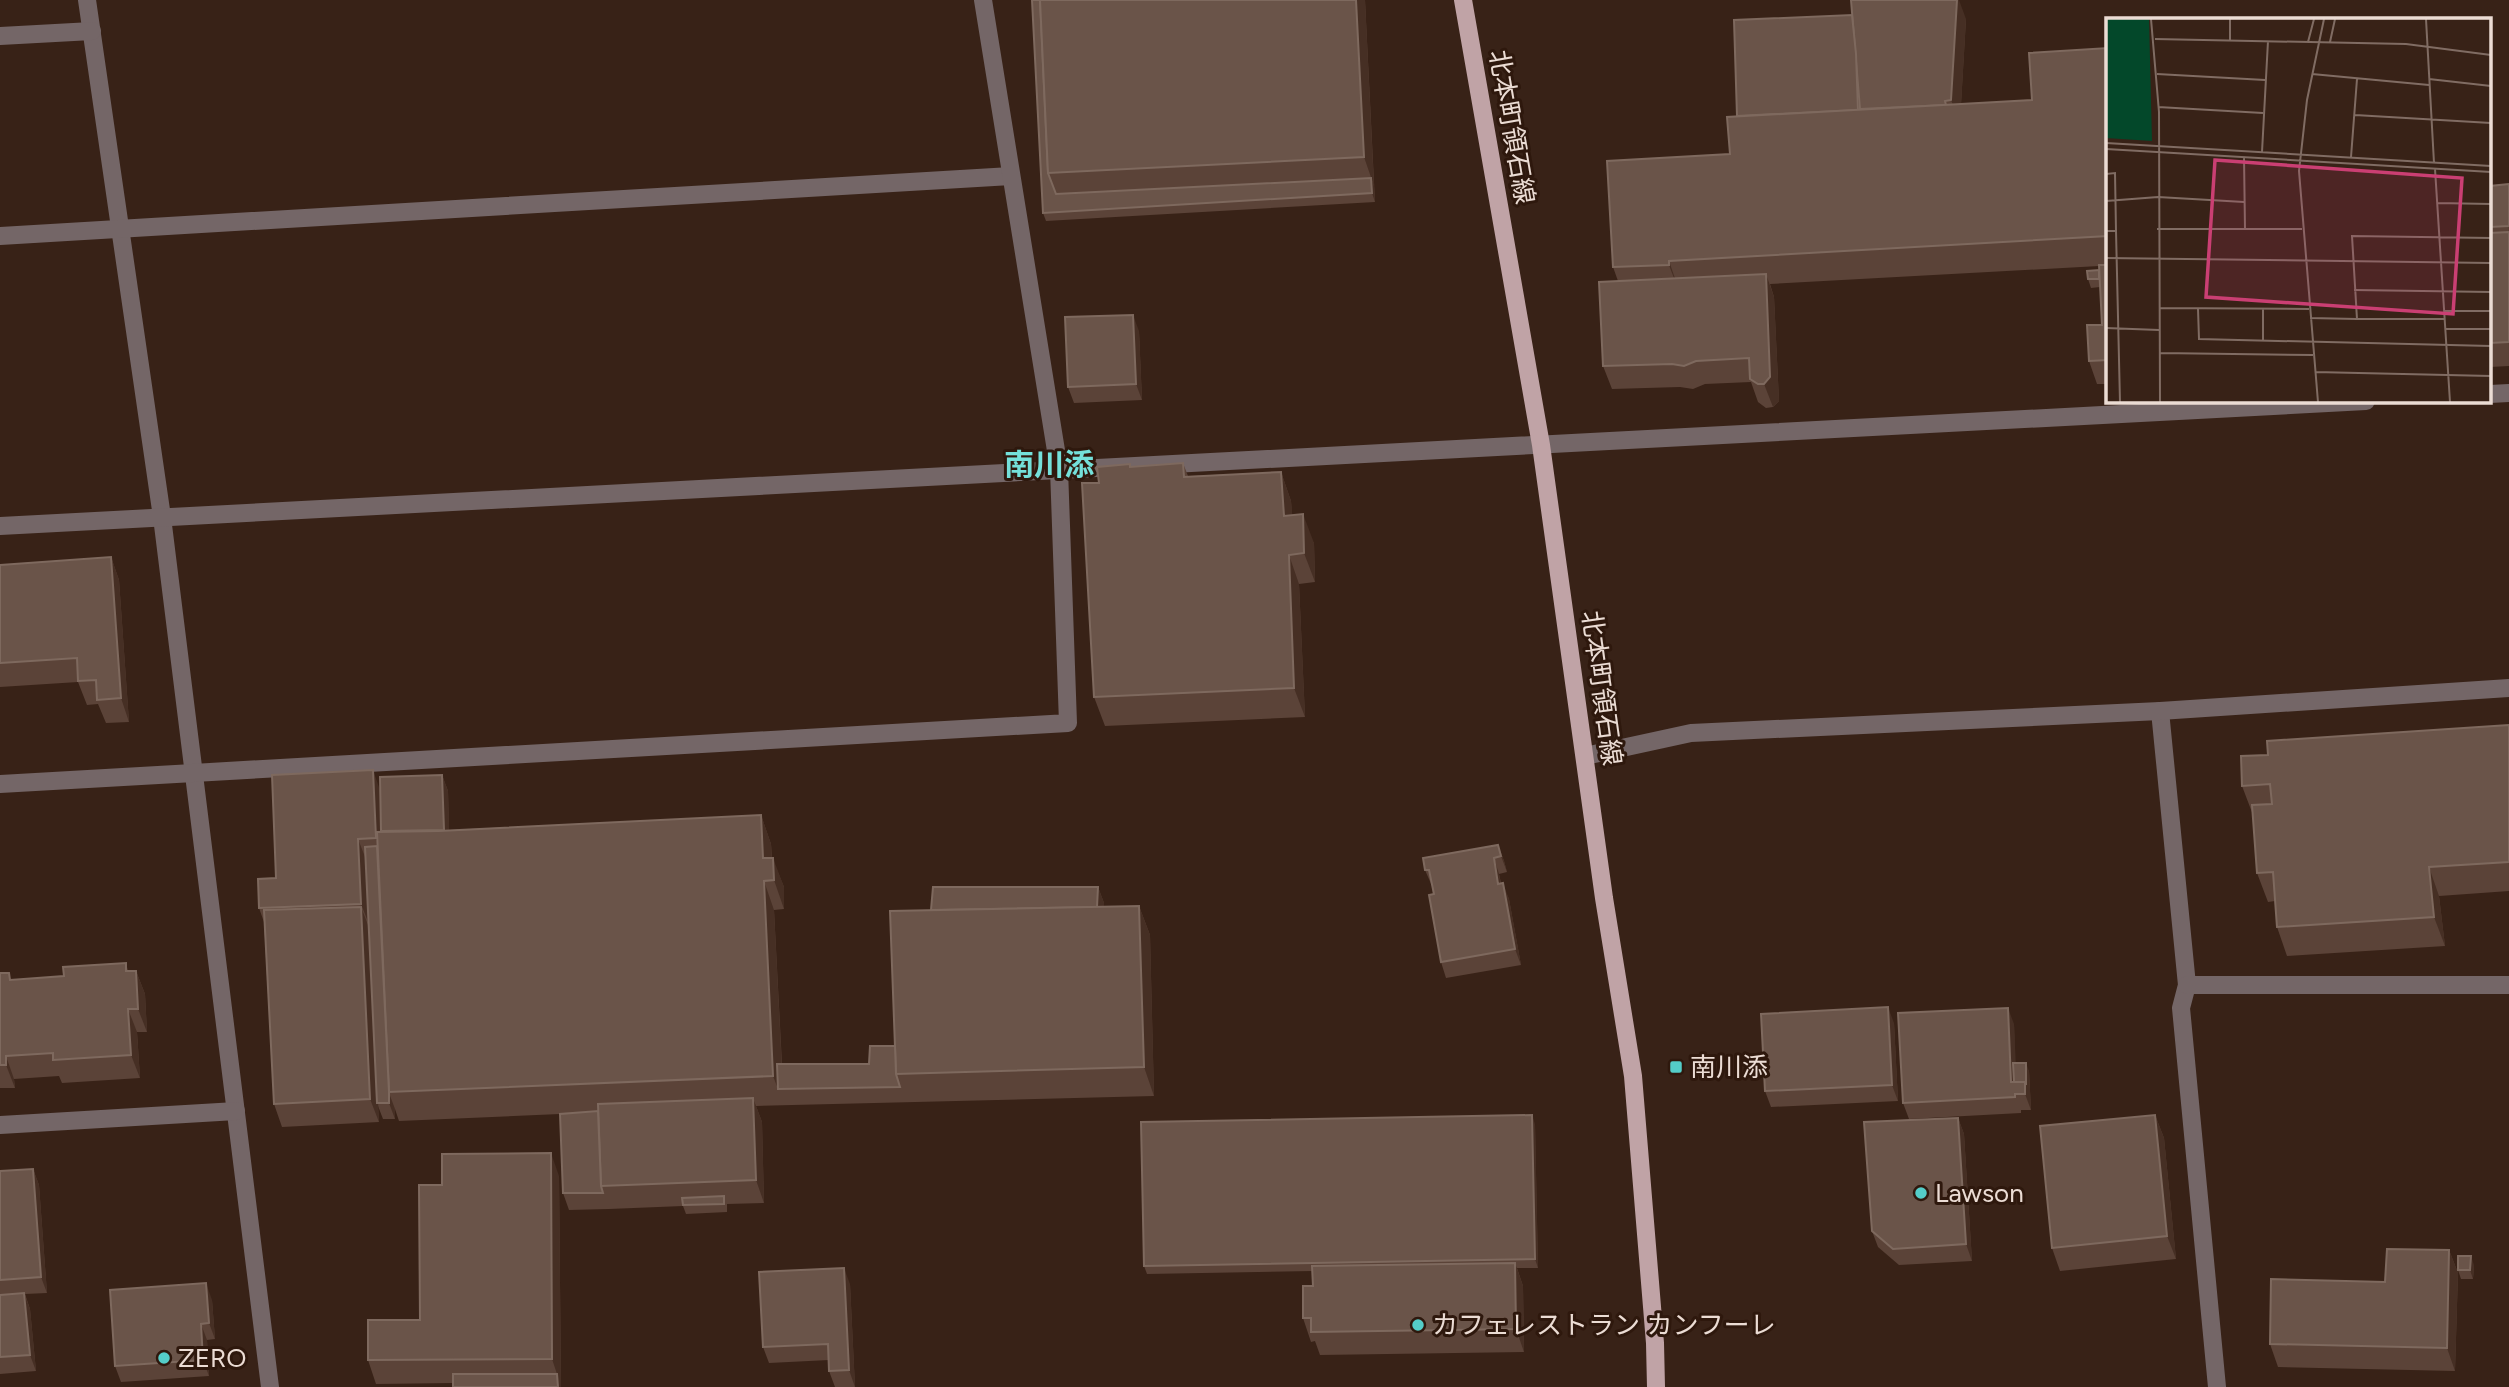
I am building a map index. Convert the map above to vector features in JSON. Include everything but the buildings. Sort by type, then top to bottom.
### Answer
[{"type":"main road","name":"北本町領石線","points":[[1463,0],[1541,445],[1604,898],[1633,1076],[1655,1343],[1656,1387]]},
{"type":"street","points":[[88,0],[162,517],[270,1387]]},
{"type":"street","points":[[0,784],[1068,723],[1059,469],[983,0]]},
{"type":"street","points":[[0,36],[92,31]]},
{"type":"street","points":[[0,236],[1011,176]]},
{"type":"street","points":[[0,526],[2347,402]]},
{"type":"street","points":[[1585,756],[1691,733],[2161,710],[2509,688]]},
{"type":"street","points":[[2161,710],[2187,985],[2180,1007],[2217,1387]]},
{"type":"street","points":[[2187,985],[2509,985]]},
{"type":"street","points":[[0,1125],[236,1111]]},
{"type":"place","name":"南川添","points":[[1676,1067]]},
{"type":"place","name":"Lawson","points":[[1921,1193]]},
{"type":"place","name":"カフェレストラン カンフーレ","points":[[1418,1325]]},
{"type":"place","name":"ZERO","points":[[164,1358]]},
{"type":"district","name":"南川添","points":[[1049,465]]}]
